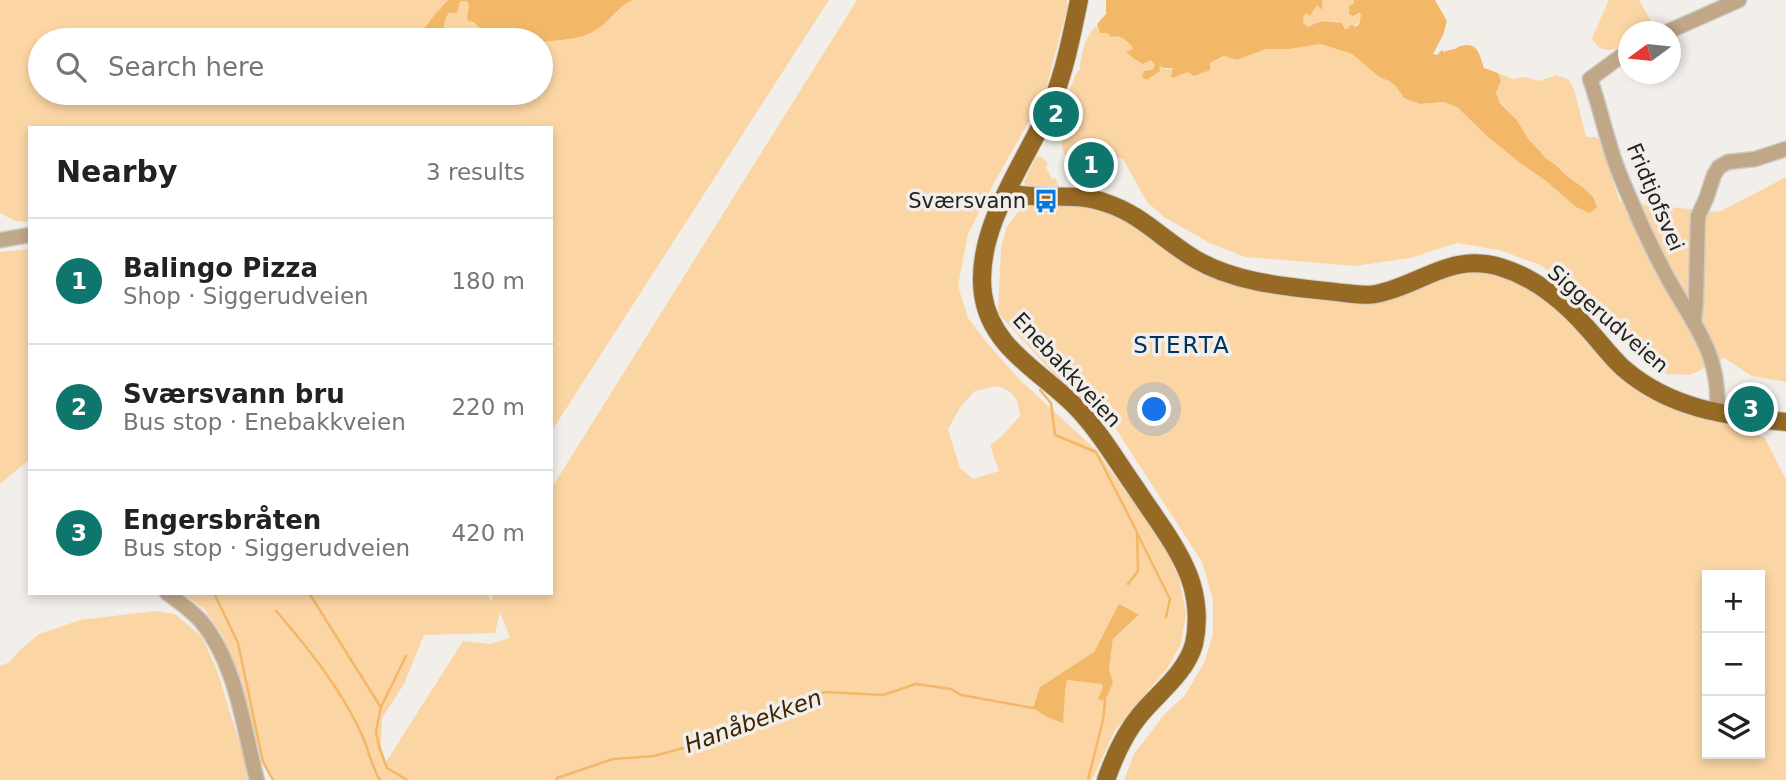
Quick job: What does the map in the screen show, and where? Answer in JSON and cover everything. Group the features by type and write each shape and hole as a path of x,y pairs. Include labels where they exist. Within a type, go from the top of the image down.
{"main road":[{"name":"Enebakkveien","path":"1079,0 1068,52 1053,99 1007,193 989,239 983,269 984,300 993,324 1004,342 1076,407 1097,431 1177,552 1189,578 1196,604 1196,630 1189,656 1170,683 1132,726 1118,749 1106,780"},
{"name":"Siggerudveien","path":"1007,193 1026,196 1078,196 1105,202 1131,214 1201,262 1235,276 1269,283 1369,295 1453,266 1480,264 1500,267 1529,280 1564,305 1580,319 1620,366 1664,396 1684,405 1717,413 1786,422"}],"street":[{"path":"1681,26 1739,0"},
{"name":"Fridtjofsvei","path":"1618,59 1590,79 1611,150 1631,201 1660,262 1704,341 1718,388 1717,413"},
{"path":"1694,321 1698,216 1714,175 1719,167 1728,162 1755,159 1786,149"},
{"path":"0,240 28,234"},
{"path":"170,595 200,621 227,664 257,780"}],"shaded area":[{"path":"0,0 448,0 424,28 28,28 28,105 553,105 553,41 571,39 593,32 633,0 829,0 553,429 553,126 28,126 28,222 15,221 0,213"},
{"path":"448,0 633,0 593,32 571,39 553,41 553,28 480,28 468,21 469,4 466,1 461,1 456,13 447,15 444,28 424,28"},
{"path":"857,0 1067,0 1045,93 968,234 958,286 968,318 1021,381 1096,450 1163,543 1179,578 1186,613 1181,644 1168,667 1115,730 1092,780 272,780 258,749 223,637 205,610 185,595 487,595 492,601 493,595 553,595 553,486","holes":["998,386 1015,397 1020,416 990,445 999,471 973,479 960,468 948,429 961,406 975,391","1119,605 1139,616 1113,639 1109,669 1113,683 1103,687 1101,684 1067,680 1065,692 1040,687 1094,652","500,613 510,638 489,644 463,641 386,762 381,746 382,718 404,684 424,635 495,633"]},
{"path":"1106,0 1323,0 1323,8 1318,6 1310,16 1304,15 1303,23 1308,27 1321,22 1342,23 1347,29 1351,25 1356,27 1359,24 1359,13 1353,16 1349,14 1349,6 1354,0 1435,0 1447,21 1433,54 1467,45 1475,48 1484,68 1498,73 1501,80 1496,93 1500,103 1516,119 1545,158 1584,188 1593,197 1597,207 1590,213 1576,207 1488,137 1457,107 1443,102 1420,104 1404,98 1395,85 1378,76 1352,54 1321,44 1266,49 1237,60 1224,56 1210,63 1210,70 1194,76 1188,72 1173,78 1173,68 1159,66 1160,71 1147,80 1142,77 1144,71 1153,69 1155,65 1151,60 1143,64 1126,52 1133,48 1124,39 1100,33 1097,24 1106,14"},
{"path":"1323,0 1354,0 1351,4 1351,15 1361,14 1358,23 1345,29 1343,24 1329,21 1307,27 1303,23 1304,15 1313,13 1316,7 1323,7"},
{"path":"1609,0 1639,0 1651,21 1618,21 1618,48 1603,49 1592,38"},
{"path":"461,1 466,1 469,4 467,18 480,28 444,28 446,17"},
{"path":"1095,27 1111,37 1122,37 1133,48 1127,52 1132,57 1152,60 1155,66 1153,69 1145,70 1149,79 1157,73 1159,66 1174,68 1173,78 1210,68 1210,63 1225,56 1237,60 1266,49 1321,44 1352,54 1378,76 1395,85 1404,98 1421,104 1443,102 1457,107 1488,137 1576,207 1593,197 1557,165 1544,158 1529,140 1516,119 1497,98 1496,90 1501,80 1498,73 1513,79 1525,77 1539,81 1557,75 1569,80 1574,89 1586,137 1599,139 1620,202 1719,212 1786,177 1786,382 1752,376 1724,358 1690,375 1667,374 1634,349 1585,296 1540,265 1499,250 1457,243 1410,258 1355,266 1245,257 1208,242 1164,217 1147,202 1123,159 1107,155 1074,162 1064,154 1063,115 1075,76 1080,69 1086,41"},
{"path":"1039,156 1048,164 1046,167 1052,179 1055,178 1059,186 1026,186 1024,182"},
{"path":"1089,204 1131,219 1171,252 1317,297 1446,273 1490,271 1519,283 1564,315 1612,370 1647,397 1686,415 1733,424 1765,438 1786,480 1786,780 1124,780 1134,754 1164,715 1185,695 1204,663 1213,634 1213,600 1202,562 1114,426 1084,407 998,313 1001,247 1007,227 1022,207 1021,211 1023,206"},
{"path":"28,249 28,461 0,484 0,252"},
{"path":"1119,604 1139,615 1113,639 1109,669 1113,683 1105,701 1098,699 1103,687 1101,684 1067,680 1063,723 1033,708 1040,687 1094,652"},
{"path":"154,611 175,614 202,637 217,670 251,780 0,780 0,666 10,662 39,634 80,620"}],"waterway":[{"path":"1040,390 1051,403 1055,435 1096,452 1137,532 1138,571 1128,584"},
{"path":"1138,535 1170,599 1166,617"},
{"name":"Hanåbekken","path":"215,595 238,643 263,762 273,780"},
{"path":"310,595 380,706"},
{"path":"276,611 312,655 344,702 362,735 380,780"},
{"path":"406,656 381,707 376,731 387,768 407,780"},
{"name":"Hanåbekken","path":"557,780 613,759 654,756 694,745 770,711 825,692 883,695 916,684 951,689 961,695 1033,708"},
{"path":"1088,780 1105,701"}],"place":[{"name":"Sværsvann bru","path":"1056,114"},
{"name":"Balingo Pizza","path":"1091,165"},
{"name":"Sværsvann","path":"1046,201"},
{"name":"Engersbråten","path":"1751,409"}],"district":[{"name":"STERTA","path":"1182,345"}]}
